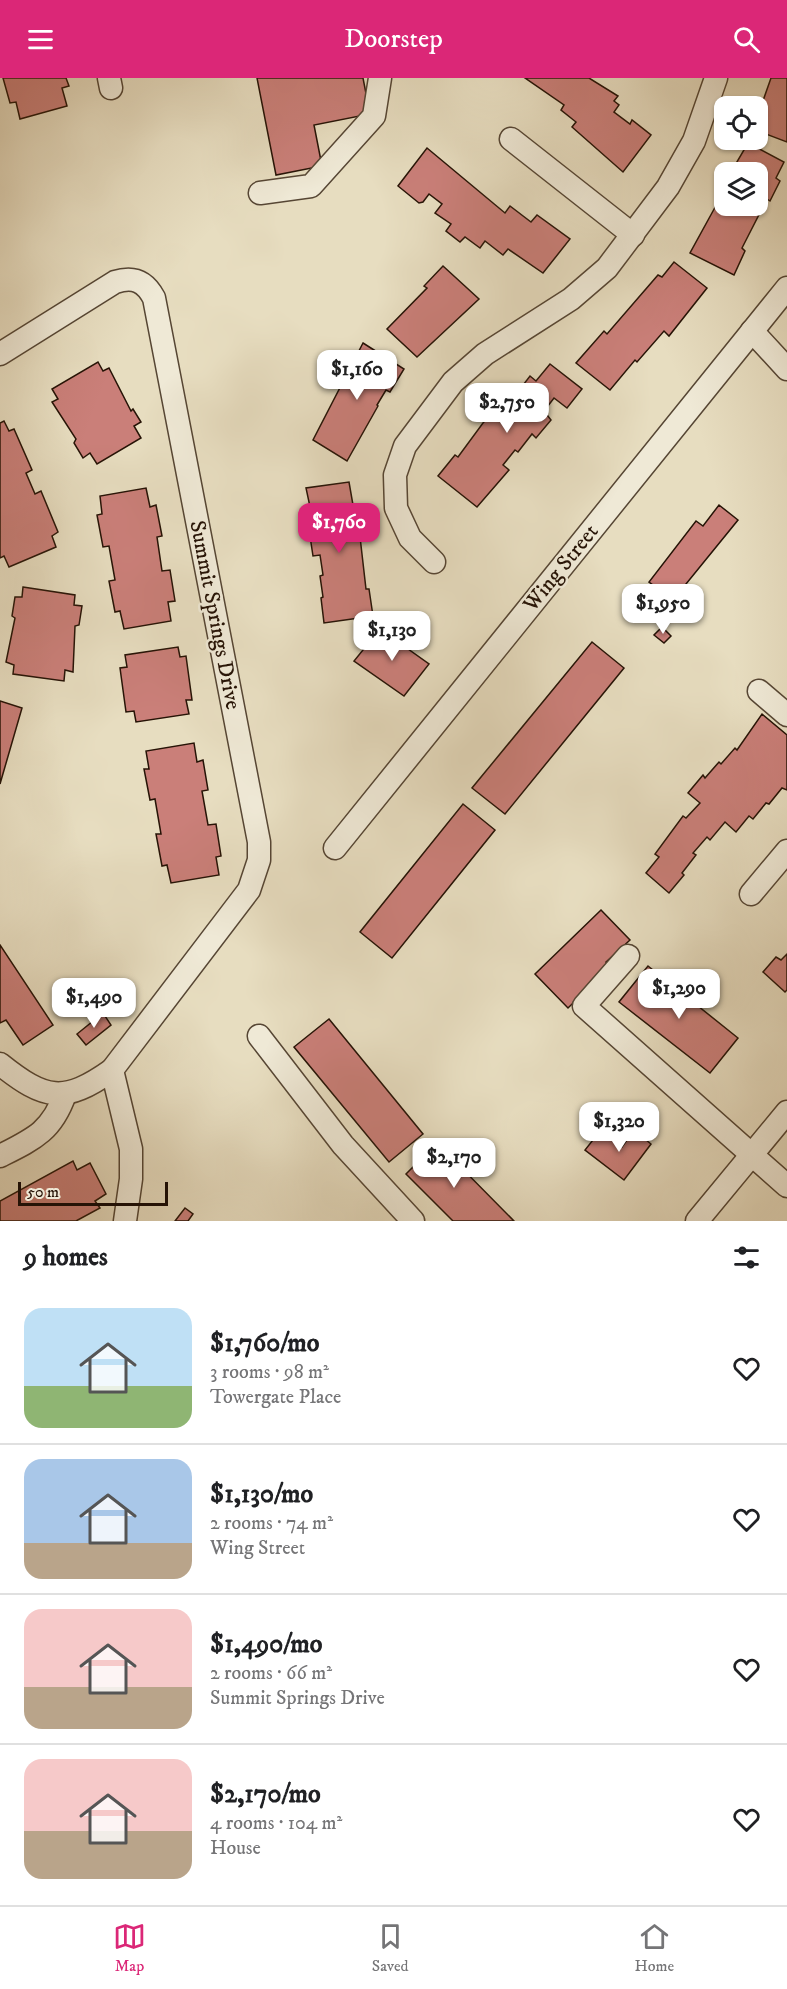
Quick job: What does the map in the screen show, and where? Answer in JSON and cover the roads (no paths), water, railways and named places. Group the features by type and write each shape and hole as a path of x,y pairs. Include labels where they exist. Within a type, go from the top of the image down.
{"street":[{"path":"260,193 311,186 374,116 380,78"},
{"path":"435,562 410,538 396,508 395,475 405,446 453,382 485,354 572,299 607,267 668,187 694,141 717,78"},
{"path":"511,139 633,235"},
{"name":"Summit Springs Drive","path":"0,354 115,282 127,278 139,280 148,286 154,298 259,842 256,875 249,890 112,1070 86,1088 65,1094"},
{"name":"Wing Street","path":"335,848 787,288"},
{"path":"752,332 787,369"},
{"path":"759,691 787,715"},
{"path":"751,894 787,851"},
{"path":"628,956 584,1006 787,1186"},
{"path":"259,1036 343,1145 413,1221"},
{"path":"0,1064 43,1093 65,1094 58,1115 46,1131 0,1156"},
{"path":"112,1070 131,1149 131,1179 125,1221"},
{"path":"697,1221 787,1112"}]}
